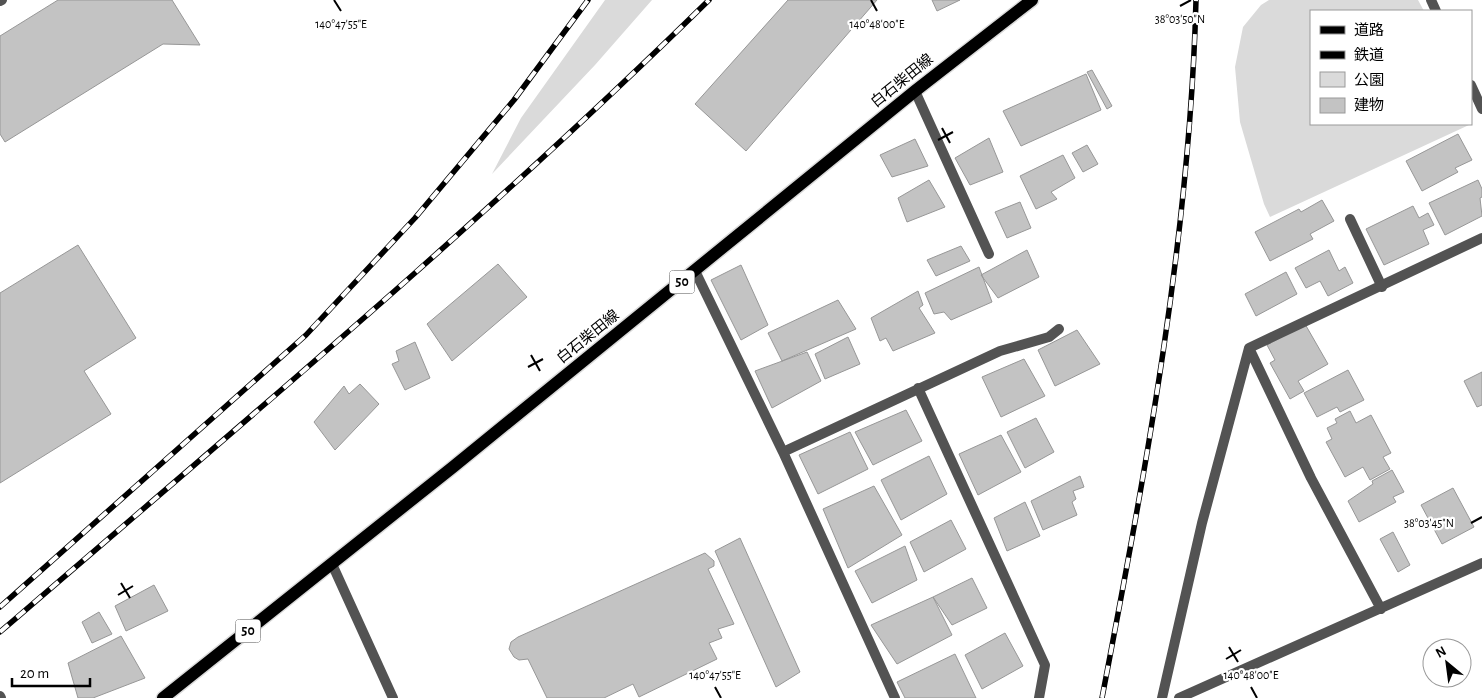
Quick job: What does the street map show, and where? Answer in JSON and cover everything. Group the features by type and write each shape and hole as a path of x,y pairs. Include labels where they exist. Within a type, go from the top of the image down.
{"main road":[{"name":"白石柴田線","path":"163,698 695,271 915,91 1032,0"}],"street":[{"path":"1472,87 1482,109"},
{"path":"915,91 989,254"},
{"path":"1350,218 1382,287"},
{"path":"1249,348 1382,287 1482,238"},
{"path":"695,271 783,452 895,698"},
{"path":"783,452 1000,351 1049,337 1059,329"},
{"path":"1249,348 1311,478 1380,610"},
{"path":"1162,698 1202,523 1249,348"},
{"path":"918,388 1045,665 1039,698"},
{"path":"1179,698 1482,563"},
{"path":"332,564 393,698"}],"green space":[{"path":"605,0 652,0 595,65 492,174 521,118"},
{"path":"1269,0 1418,0 1423,10 1310,10 1310,125 1469,125 1270,217 1264,204 1240,122 1235,67 1243,27 1261,5"}],"building":[{"path":"58,0 172,0 200,45 163,44 5,142 0,134 0,36"},
{"path":"788,0 877,0 746,151 695,104"},
{"path":"932,0 960,0 937,11"},
{"path":"1092,70 1112,106 1107,109 1087,72"},
{"path":"1086,74 1101,110 1021,146 1003,111"},
{"path":"1458,134 1472,160 1455,168 1458,172 1422,191 1406,161"},
{"path":"989,138 1003,172 970,185 955,158"},
{"path":"915,139 928,166 892,177 880,155"},
{"path":"1087,145 1098,164 1083,172 1072,153"},
{"path":"1063,155 1075,178 1051,192 1057,199 1036,209 1020,176"},
{"path":"929,180 945,207 907,222 898,198"},
{"path":"1478,180 1482,189 1482,197 1480,198 1482,216 1445,235 1429,203"},
{"path":"1322,200 1334,221 1310,234 1313,239 1270,261 1255,232 1299,209 1301,212"},
{"path":"1020,202 1031,228 1007,238 995,212"},
{"path":"1413,206 1419,218 1428,213 1434,225 1423,230 1429,244 1384,265 1366,229"},
{"path":"78,245 136,338 84,371 111,414 0,483 0,293"},
{"path":"961,246 970,261 936,276 927,260"},
{"path":"1027,250 1039,277 998,298 981,275"},
{"path":"1329,250 1339,271 1345,267 1353,283 1328,296 1320,281 1306,288 1295,268"},
{"path":"498,264 527,297 452,361 427,324"},
{"path":"741,265 768,325 741,340 711,280"},
{"path":"979,267 992,302 951,320 944,312 934,314 925,293"},
{"path":"1286,272 1297,294 1256,316 1245,294"},
{"path":"918,291 923,305 919,308 935,333 893,351 886,338 880,341 871,318"},
{"path":"838,300 856,329 782,361 768,333"},
{"path":"1305,324 1328,364 1298,381 1304,391 1290,399 1270,363 1275,360 1267,345"},
{"path":"1077,330 1100,364 1055,386 1038,350"},
{"path":"848,337 860,364 825,379 815,354"},
{"path":"415,342 430,378 405,390 392,364 399,361 396,351"},
{"path":"807,352 821,381 772,408 755,371"},
{"path":"1024,359 1045,396 1001,417 982,377"},
{"path":"1348,370 1364,400 1340,412 1337,407 1317,417 1304,393"},
{"path":"1482,372 1482,405 1477,407 1464,381"},
{"path":"360,384 379,404 335,450 314,422 344,386 349,394"},
{"path":"906,410 922,441 873,465 855,432"},
{"path":"1350,411 1356,423 1371,415 1391,453 1383,457 1390,469 1370,480 1363,467 1345,477 1326,442 1332,439 1327,428 1337,423 1335,419"},
{"path":"1036,418 1054,452 1025,468 1007,432"},
{"path":"850,432 868,469 818,494 799,455"},
{"path":"1001,435 1021,472 978,495 959,454"},
{"path":"929,456 947,494 901,520 881,480"},
{"path":"1392,470 1404,492 1393,497 1396,502 1359,522 1348,501 1373,484 1372,481"},
{"path":"1080,476 1084,487 1073,491 1076,499 1072,502 1077,515 1043,530 1031,501"},
{"path":"874,486 902,535 848,568 823,509"},
{"path":"1453,488 1474,527 1442,544 1421,505"},
{"path":"1025,502 1040,536 1007,551 994,518"},
{"path":"951,520 966,549 924,572 910,542"},
{"path":"1393,532 1410,565 1398,572 1380,539"},
{"path":"740,538 800,672 776,687 715,551"},
{"path":"905,546 917,580 872,603 855,571"},
{"path":"705,553 714,561 714,566 708,569 734,624 718,629 722,638 709,643 717,659 639,697 633,684 604,698 547,698 528,659 519,660 514,657 509,649 511,642 518,637"},
{"path":"972,578 987,608 952,625 933,597"},
{"path":"154,585 168,611 126,631 115,606"},
{"path":"933,597 952,635 897,664 871,625"},
{"path":"99,612 112,634 92,643 82,622"},
{"path":"1005,633 1023,666 982,689 965,655"},
{"path":"121,636 145,678 93,698 78,698 68,663"},
{"path":"955,654 976,698 905,698 897,682"}],"railway":[{"path":"0,607 306,335 415,218 514,100 588,0"},
{"path":"0,632 449,243 537,163 709,0"},
{"path":"1102,698 1149,438 1175,263 1185,176 1196,0"}]}
